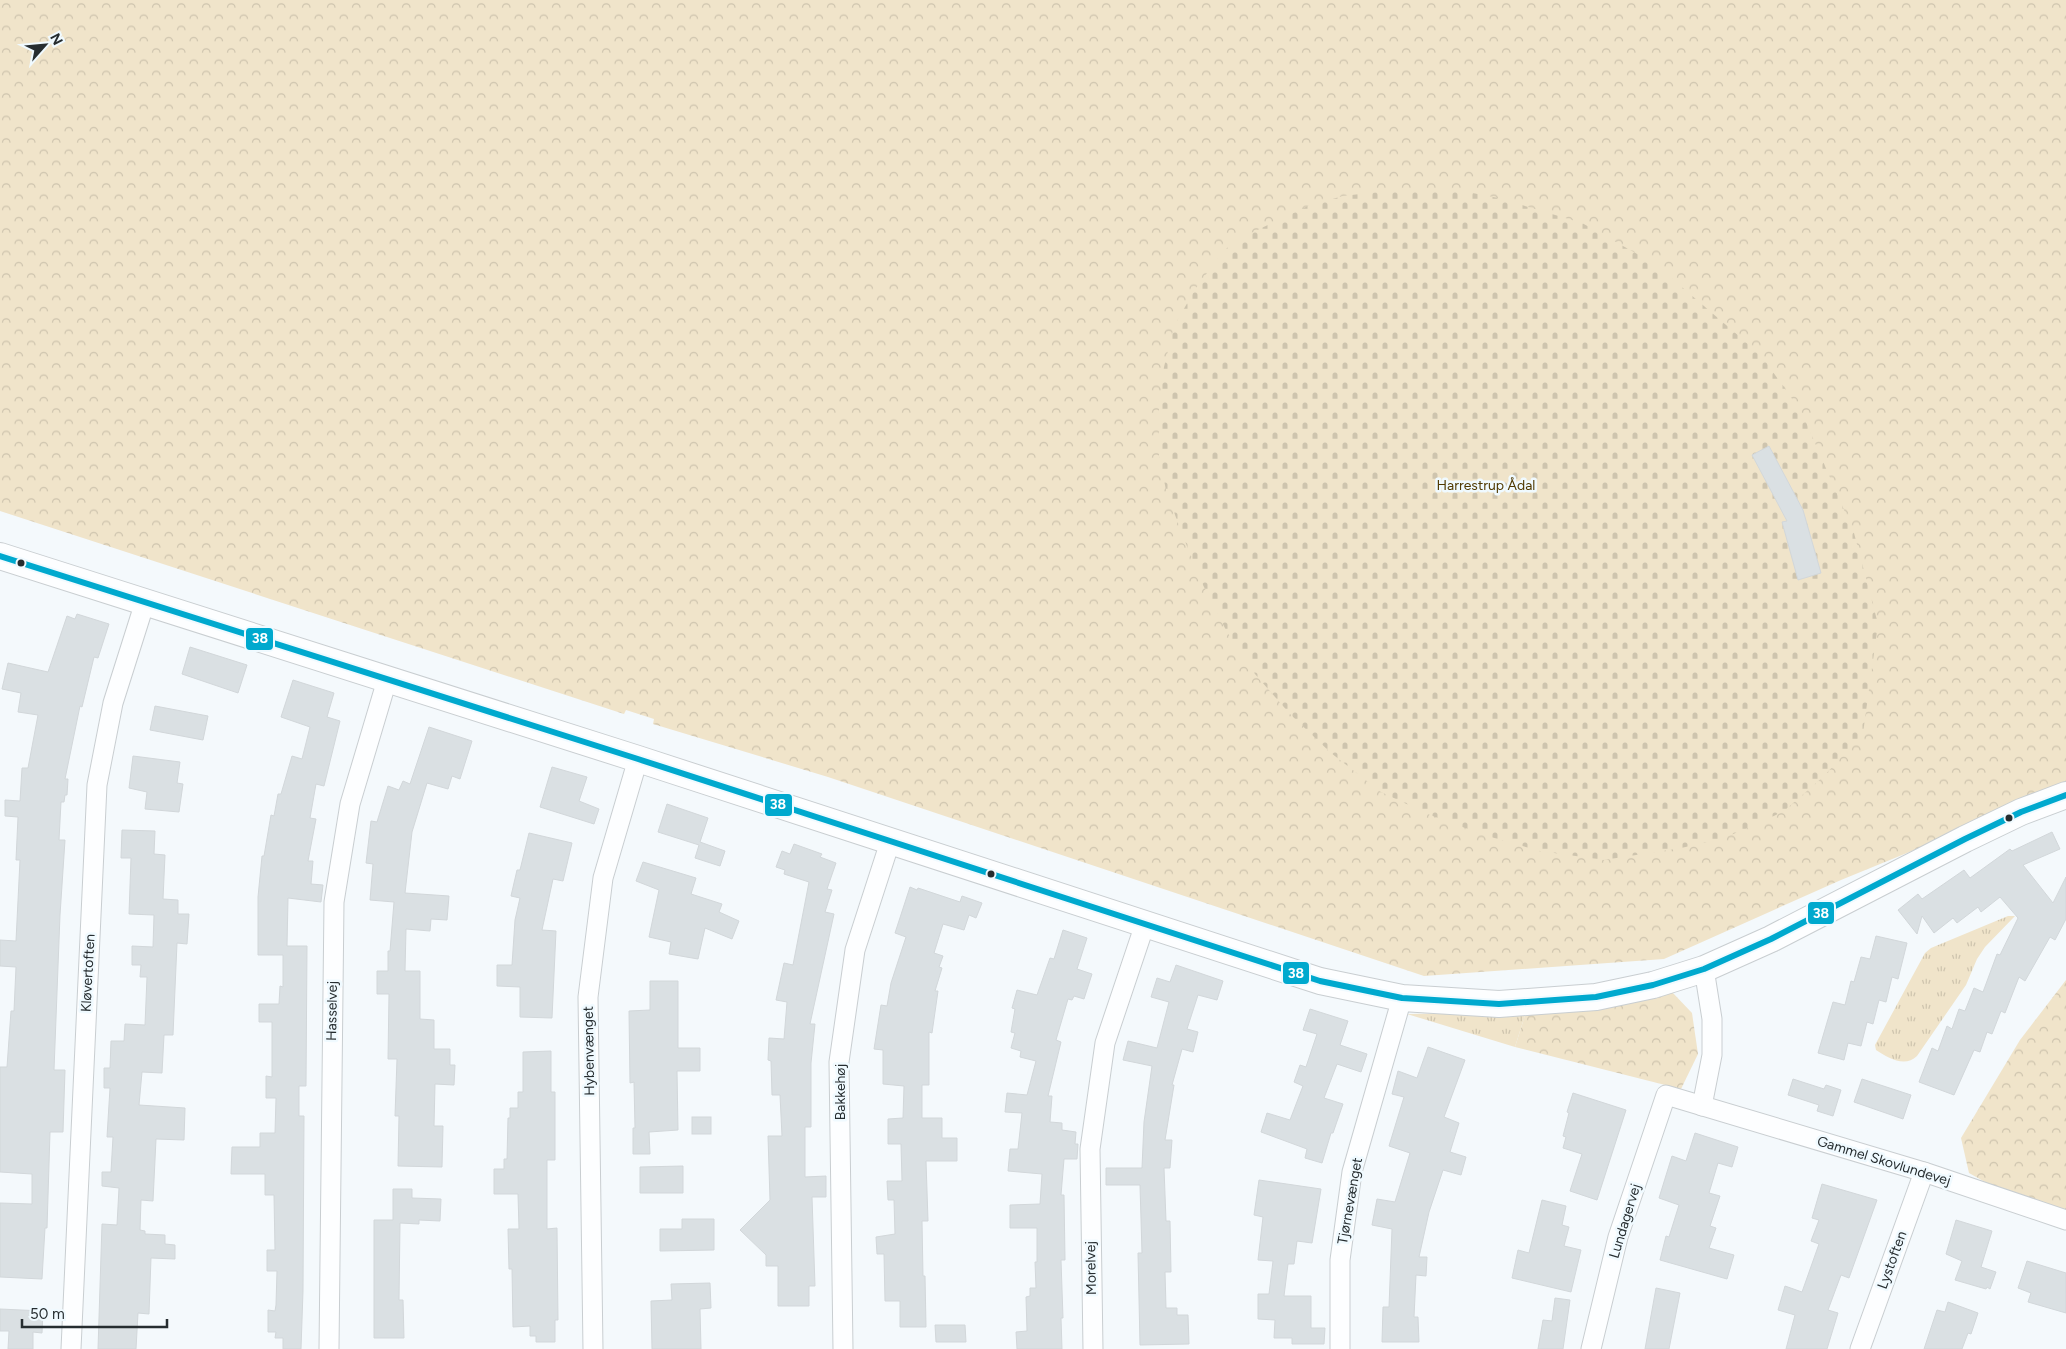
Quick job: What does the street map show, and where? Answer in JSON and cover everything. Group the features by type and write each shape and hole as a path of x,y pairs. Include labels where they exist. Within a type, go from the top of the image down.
{"street":[{"path":"0,556 638,759 1320,981 1402,998 1498,1004 1596,996 1653,985 1704,969 1771,939 1965,839 2021,812 2066,795"},
{"name":"Kløvertoften","path":"71,1349 97,784 113,703 145,602"},
{"name":"Hasselvej","path":"329,1349 334,902 350,804 387,680"},
{"name":"Hybenvænget","path":"593,1349 588,997 603,878 638,759"},
{"name":"Bakkehøj","path":"842,1349 839,1062 855,950 890,842"},
{"name":"Morelvej","path":"1093,1349 1090,1149 1105,1043 1145,924"},
{"path":"1702,1106 1712,1055 1712,1019 1704,969"},
{"name":"Tjørnevænget","path":"1340,1349 1340,1260 1352,1172 1402,998"},
{"name":"Gammel Skovlundevej","path":"1666,1095 1924,1172 2066,1220"},
{"name":"Lundagervej","path":"1592,1349 1618,1238 1666,1095"},
{"name":"Lystoften","path":"1860,1349 1924,1172"}],"green space":[{"name":"Harrestrup Ådal","path":"0,0 2066,0 2066,788 1841,880 1664,959 1424,976 828,777 653,724 654,719 626,710 624,714 0,511"},
{"path":"1452,189 1498,198 1582,223 1655,264 1761,355 1802,413 1854,533 1878,624 1863,733 1824,776 1784,811 1721,839 1681,848 1604,860 1540,851 1484,835 1430,815 1381,792 1331,753 1290,714 1255,674 1227,632 1203,585 1182,534 1166,490 1159,456 1159,408 1164,367 1174,326 1196,288 1215,262 1228,247 1249,234 1308,206 1343,196 1395,190"},
{"path":"2008,916 2015,916 1985,947 1977,959 1966,985 1917,1056 1912,1060 1902,1061 1891,1059 1876,1050 1875,1045 1925,953 1931,948"},
{"path":"2066,980 2066,1211 2001,1191 1969,1173 1961,1138 2020,1040"},
{"path":"1672,992 1692,1013 1698,1054 1681,1089 1515,1047 1526,1012"},
{"path":"1526,1012 1515,1047 1407,1014"}],"building":[{"path":"1769,446 1803,510 1821,573 1798,580 1782,522 1787,521 1752,455"},
{"path":"77,614 109,624 98,658 94,657 82,707 80,706 65,779 68,779 67,795 65,795 64,802 61,802 59,840 65,840 54,1070 65,1070 63,1132 50,1132 47,1228 45,1228 42,1279 0,1277 0,1203 32,1204 32,1174 0,1172 0,1067 7,1067 11,1011 14,1011 16,967 0,966 0,940 16,941 20,860 16,860 18,817 5,816 5,800 20,801 22,768 28,768 38,715 18,712 21,693 2,689 8,663 48,672 67,616 75,619"},
{"path":"190,647 247,665 238,693 182,674"},
{"path":"293,680 334,693 327,717 340,721 324,786 316,784 310,818 316,819 308,861 313,861 311,884 323,885 321,902 288,898 287,946 307,946 306,1086 299,1086 299,1116 304,1116 301,1349 283,1349 283,1338 275,1338 276,1332 268,1332 268,1310 275,1311 276,1305 277,1271 267,1271 267,1250 275,1250 274,1195 265,1195 265,1174 231,1174 232,1147 260,1147 260,1133 275,1133 276,1098 266,1098 266,1076 272,1077 272,1022 259,1022 259,1004 279,1004 280,986 283,987 283,955 258,955 258,897 262,856 264,856 271,815 274,816 278,794 281,794 292,756 302,759 310,727 281,717"},
{"path":"155,706 208,716 203,740 150,730"},
{"path":"429,727 472,741 460,779 452,776 448,789 427,783 412,832 405,893 449,896 447,920 431,919 430,931 406,929 405,971 420,971 420,1019 434,1020 434,1049 450,1049 450,1065 455,1065 454,1085 435,1084 434,1126 443,1126 442,1167 398,1166 399,1116 395,1116 397,1059 388,1059 389,994 377,994 377,971 388,971 388,951 390,951 394,902 370,900 373,864 366,863 371,821 377,822 388,786 399,790 403,781 410,784"},
{"path":"133,756 180,762 177,783 183,784 179,812 145,809 147,792 129,788"},
{"path":"552,767 587,777 579,801 599,809 594,824 540,807"},
{"path":"667,804 708,818 700,842 725,851 720,866 695,858 699,845 658,832"},
{"path":"122,830 155,831 154,854 165,855 163,899 178,900 178,914 189,914 187,944 177,943 173,1035 164,1035 162,1073 142,1072 139,1105 185,1108 184,1140 156,1139 153,1201 141,1200 140,1230 145,1231 145,1234 165,1235 165,1244 175,1245 175,1259 151,1258 149,1314 138,1313 136,1349 98,1349 102,1224 117,1225 119,1188 102,1186 102,1172 111,1172 113,1137 107,1137 110,1088 104,1088 104,1068 110,1068 111,1041 124,1041 125,1024 145,1025 147,977 140,977 141,965 132,965 132,946 153,947 154,915 129,914 131,858 121,858"},
{"path":"2052,832 2060,849 2023,865 2053,903 2066,877 2066,919 2055,940 2050,937 2025,981 2019,977 2005,1013 2001,1011 1992,1034 1987,1032 1980,1052 1974,1050 1954,1095 1919,1082 1932,1048 1938,1051 1947,1026 1952,1029 1959,1009 1965,1011 1974,988 1983,992 1997,954 2000,955 2018,918 2000,897 1981,912 1978,907 1957,923 1953,918 1934,933 1922,916 1917,934 1898,910 1918,894 1922,899 1964,870 1970,878 2010,849 2012,851"},
{"path":"529,833 572,843 563,881 553,879 542,930 556,931 552,1018 520,1017 520,987 497,986 497,965 512,965 515,920 520,898 511,896 517,870 520,870"},
{"path":"794,844 822,854 820,857 836,863 827,889 832,890 825,912 834,914 810,1024 815,1024 811,1063 811,1127 805,1127 805,1177 826,1176 826,1197 812,1197 815,1286 809,1286 809,1306 778,1306 778,1266 766,1266 766,1255 740,1230 770,1200 768,1136 782,1136 780,1095 772,1095 771,1061 768,1060 769,1038 784,1039 787,1002 776,1000 784,963 793,965 809,882 784,874 785,870 776,867 782,851 790,854"},
{"path":"643,862 696,878 691,894 722,904 719,912 739,921 732,939 705,928 698,959 669,954 671,942 649,937 659,890 636,881"},
{"path":"910,887 960,902 962,896 982,903 976,918 969,915 964,930 943,924 934,953 943,956 939,967 942,968 935,991 938,991 932,1033 929,1032 929,1085 922,1085 922,1118 942,1118 942,1138 957,1138 957,1161 926,1161 928,1221 922,1221 926,1327 900,1327 900,1301 885,1301 884,1254 877,1254 876,1237 895,1234 894,1200 888,1200 887,1181 902,1181 901,1144 888,1144 888,1119 903,1118 904,1086 883,1084 883,1050 874,1049 881,1005 887,1006 891,983 906,937 895,933"},
{"path":"1063,930 1087,938 1077,969 1092,974 1084,999 1074,996 1072,1000 1068,999 1056,1040 1061,1042 1048,1096 1052,1096 1050,1122 1062,1123 1062,1130 1076,1132 1075,1144 1078,1144 1077,1159 1064,1159 1061,1195 1064,1195 1065,1260 1061,1260 1062,1349 1017,1349 1016,1332 1027,1331 1026,1297 1030,1296 1030,1288 1036,1288 1037,1228 1010,1228 1010,1205 1040,1204 1042,1174 1008,1171 1010,1149 1018,1149 1022,1113 1005,1112 1007,1093 1027,1095 1036,1061 1020,1057 1021,1051 1011,1048 1015,1033 1011,1032 1015,1009 1012,1008 1017,990 1037,995 1050,958 1054,959"},
{"path":"1876,936 1907,943 1898,979 1892,977 1886,1002 1879,1000 1873,1024 1867,1022 1861,1046 1848,1043 1844,1060 1818,1053 1833,1002 1845,1005 1851,981 1854,982 1861,957 1870,959"},
{"path":"1176,965 1223,981 1217,1000 1198,995 1187,1029 1198,1032 1193,1052 1182,1049 1172,1085 1174,1085 1165,1140 1172,1140 1170,1168 1164,1168 1166,1221 1170,1221 1171,1272 1165,1272 1166,1308 1177,1308 1177,1315 1188,1315 1189,1344 1140,1345 1138,1253 1142,1253 1140,1185 1106,1185 1106,1168 1142,1168 1144,1122 1152,1066 1123,1060 1128,1041 1157,1048 1169,1002 1151,997 1157,978 1170,982"},
{"path":"650,981 678,981 678,1048 700,1048 700,1071 677,1071 678,1130 649,1132 650,1154 633,1154 633,1128 635,1128 634,1082 630,1083 629,1011 650,1010"},
{"path":"1310,1009 1348,1021 1340,1045 1367,1054 1361,1072 1337,1064 1324,1098 1343,1104 1333,1133 1331,1133 1322,1163 1305,1158 1307,1149 1261,1132 1267,1113 1290,1120 1303,1086 1294,1082 1300,1065 1306,1067 1317,1034 1303,1030"},
{"path":"1428,1047 1465,1060 1444,1117 1459,1123 1450,1152 1466,1157 1461,1175 1443,1170 1429,1212 1419,1257 1427,1257 1426,1276 1416,1275 1414,1317 1418,1317 1419,1342 1382,1342 1383,1307 1389,1307 1392,1229 1372,1225 1377,1199 1395,1202 1410,1153 1389,1146 1404,1097 1392,1094 1398,1071 1417,1078"},
{"path":"551,1051 551,1092 555,1092 555,1160 547,1160 547,1229 557,1228 558,1320 555,1320 555,1342 536,1342 536,1336 530,1336 530,1326 513,1327 512,1269 509,1269 508,1229 519,1229 518,1194 494,1194 494,1169 504,1169 504,1159 507,1159 510,1108 518,1108 518,1092 523,1092 523,1052"},
{"path":"1793,1079 1824,1089 1826,1085 1841,1090 1833,1116 1817,1111 1819,1105 1788,1095"},
{"path":"1862,1079 1911,1095 1903,1119 1854,1102"},
{"path":"1573,1093 1626,1110 1597,1200 1570,1191 1582,1154 1563,1148 1566,1137 1563,1136 1569,1113 1567,1112"},
{"path":"692,1117 711,1117 711,1134 692,1134"},
{"path":"1695,1133 1738,1147 1732,1167 1718,1163 1709,1193 1720,1196 1710,1226 1716,1228 1709,1248 1734,1255 1727,1279 1660,1260 1666,1236 1669,1237 1679,1205 1659,1198 1672,1156 1686,1161"},
{"path":"683,1166 683,1193 640,1193 640,1167"},
{"path":"1259,1180 1321,1189 1312,1243 1297,1241 1294,1264 1288,1264 1284,1296 1311,1296 1311,1328 1325,1328 1324,1344 1292,1344 1292,1338 1274,1338 1275,1320 1258,1319 1258,1294 1269,1294 1273,1261 1258,1260 1263,1217 1254,1215"},
{"path":"1822,1184 1877,1200 1849,1278 1841,1275 1828,1310 1838,1313 1827,1349 1786,1349 1795,1315 1778,1310 1785,1286 1802,1292 1819,1244 1811,1241 1819,1220 1812,1218"},
{"path":"393,1189 412,1189 412,1198 441,1199 440,1221 419,1220 419,1224 400,1223 399,1300 403,1300 404,1338 374,1338 374,1220 393,1220"},
{"path":"1542,1200 1566,1206 1562,1225 1569,1227 1564,1246 1581,1250 1571,1292 1512,1278 1518,1250 1529,1253"},
{"path":"682,1219 714,1219 714,1250 660,1251 660,1229 682,1229"},
{"path":"1956,1220 1992,1231 1981,1267 1996,1272 1990,1289 1955,1280 1962,1261 1946,1254"},
{"path":"2027,1261 2066,1273 2066,1313 2028,1302 2031,1293 2018,1288"},
{"path":"710,1283 711,1308 700,1309 701,1349 652,1349 651,1301 672,1300 671,1284"},
{"path":"1656,1288 1680,1293 1669,1349 1645,1349"},
{"path":"1555,1298 1570,1300 1563,1349 1538,1349 1543,1320 1552,1321"},
{"path":"1948,1302 1978,1313 1971,1334 1968,1333 1962,1349 1924,1349 1937,1310 1945,1312"},
{"path":"0,1309 43,1311 42,1333 33,1332 33,1349 8,1349 9,1331 0,1331"},
{"path":"935,1325 965,1325 966,1342 936,1342"}],"transit line":[{"name":"38","path":"0,556 638,759 1320,981 1402,998 1499,1004 1596,997 1653,985 1704,969 1771,939 1965,839 2021,812 2066,795"}]}
